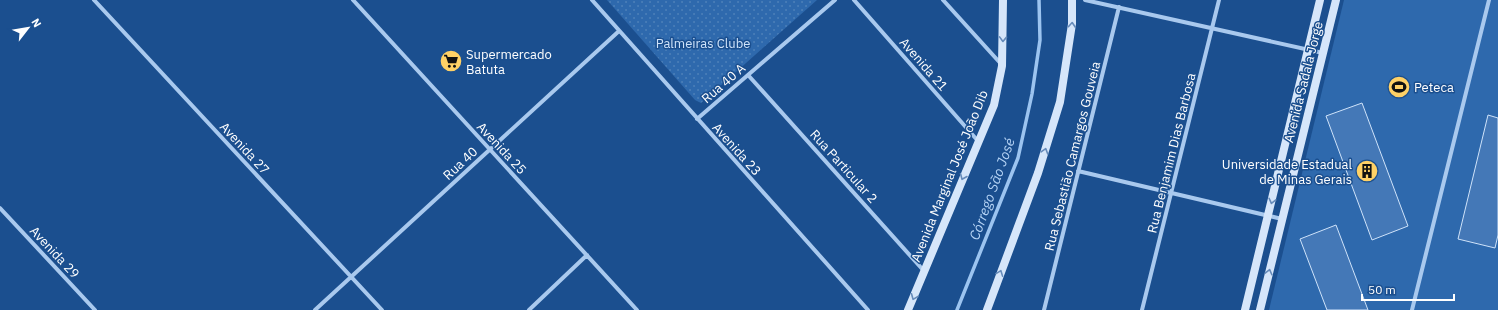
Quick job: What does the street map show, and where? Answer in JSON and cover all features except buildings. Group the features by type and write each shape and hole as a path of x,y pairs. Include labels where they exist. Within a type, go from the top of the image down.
{"main road":[{"name":"Avenida Marginal José João Dib","path":"908,310 994,105 1002,66 1003,0"},
{"path":"987,310 1038,173 1060,102 1072,24 1072,0"},
{"name":"Avenida Sadala Jorge","path":"1245,310 1320,0"},
{"name":"Avenida Sadala Jorge","path":"1260,310 1336,0"}],"street":[{"name":"Avenida 27","path":"94,0 382,310"},
{"name":"Avenida 25","path":"352,0 637,310"},
{"name":"Avenida 23","path":"592,0 868,310"},
{"name":"Rua 40 A","path":"697,119 835,0"},
{"name":"Avenida 21","path":"854,0 978,141"},
{"path":"943,0 1002,66"},
{"path":"1085,0 1323,53"},
{"name":"Rua Benjamim Dias Barbosa","path":"1142,310 1219,0"},
{"path":"1412,310 1489,0"},
{"name":"Rua Sebastião Camargos Gouveia","path":"1044,310 1119,7"},
{"name":"Rua 40","path":"315,310 619,31"},
{"name":"Rua Particular 2","path":"748,75 924,271"},
{"path":"1078,171 1282,219"},
{"name":"Avenida 29","path":"0,208 95,310"},
{"path":"529,310 587,255"}],"green space":[{"name":"Palmeiras Clube","path":"607,0 817,0 701,103 695,100"},
{"path":"1344,0 1498,0 1498,310 1269,310"}],"waterway":[{"name":"Córrego São José","path":"957,310 1018,158 1032,94 1040,40 1039,0"}],"place":[{"name":"Supermercado Batuta","path":"451,61"},
{"name":"Peteca","path":"1399,87"},
{"name":"Universidade Estadual de Minas Gerais","path":"1367,171"}]}
